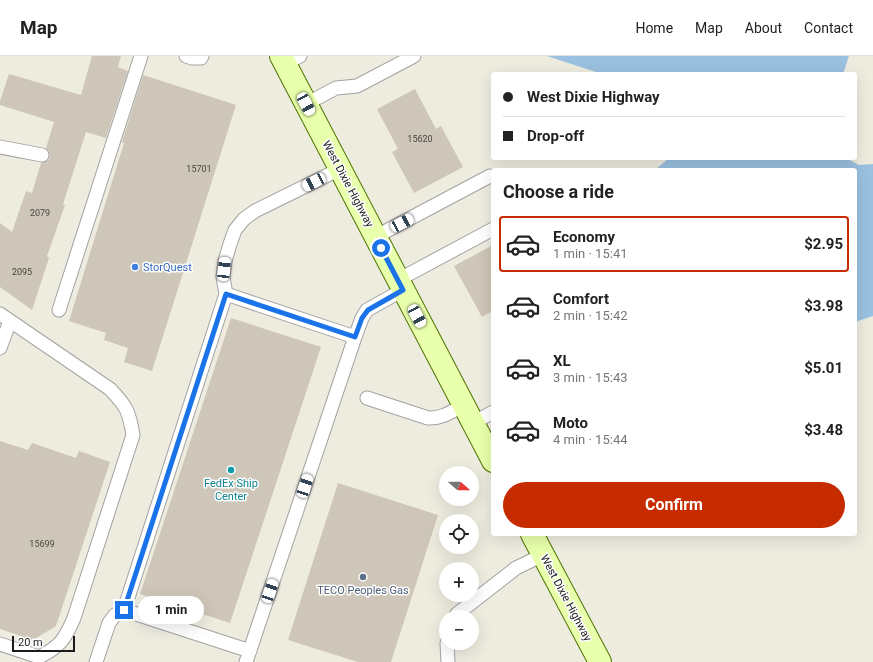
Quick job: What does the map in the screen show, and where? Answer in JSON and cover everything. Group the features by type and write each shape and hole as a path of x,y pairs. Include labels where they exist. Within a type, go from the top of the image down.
{"main road":[{"name":"West Dixie Highway","path":"288,59 306,104 491,457"},
{"name":"West Dixie Highway","path":"533,536 600,662"}],"lane":[{"path":"59,310 140,56"},
{"path":"186,56 201,58 202,56"},
{"path":"306,104 336,88 357,86 414,56"},
{"path":"0,147 42,155"},
{"path":"96,662 109,623 115,615 124,610 226,294 223,277 225,261 235,230 244,219 255,211 340,169"},
{"path":"375,237 490,176"},
{"path":"124,610 248,656 362,318 368,310 401,285 491,230"},
{"path":"226,294 355,337"},
{"path":"0,348 5,318 110,389 122,402 130,416 133,435 74,618 66,637 53,651 39,657 0,644"},
{"path":"366,398 428,418 491,412"},
{"path":"462,610 516,568 543,555"},
{"path":"447,650 448,662"}],"water":[{"path":"547,56 849,56 844,72 596,72"},
{"path":"667,160 850,160 859,165 873,164 873,316 857,321 857,168 657,168"}],"building":[{"path":"92,56 121,56 118,67 128,71 106,138 86,132 63,204 65,205 47,256 49,258 32,310 0,287 0,223 12,232 26,191 32,193 41,163 48,160 50,157 46,148 54,122 0,105 0,101 9,74 81,95"},
{"name":"StorQuest","path":"143,75 236,105 152,371 124,362 128,348 104,340 106,333 69,321 124,143 122,142"},
{"path":"415,89 436,129 441,126 463,167 414,193 392,152 398,149 377,109"},
{"path":"491,246 491,312 482,317 454,266"},
{"name":"FedEx Ship Center","path":"231,318 321,347 230,623 140,594"},
{"path":"0,441 28,450 32,443 76,458 79,451 110,462 56,626 33,640 0,629"},
{"name":"TECO Peoples Gas","path":"338,483 438,515 391,662 358,662 288,640"}],"place":[{"name":"StorQuest","path":"135,267"},
{"name":"FedEx Ship Center","path":"231,470"},
{"name":"TECO Peoples Gas","path":"363,577"}],"route":[{"path":"124,610 226,294 355,337 362,318 368,310 403,290 381,248"}]}
